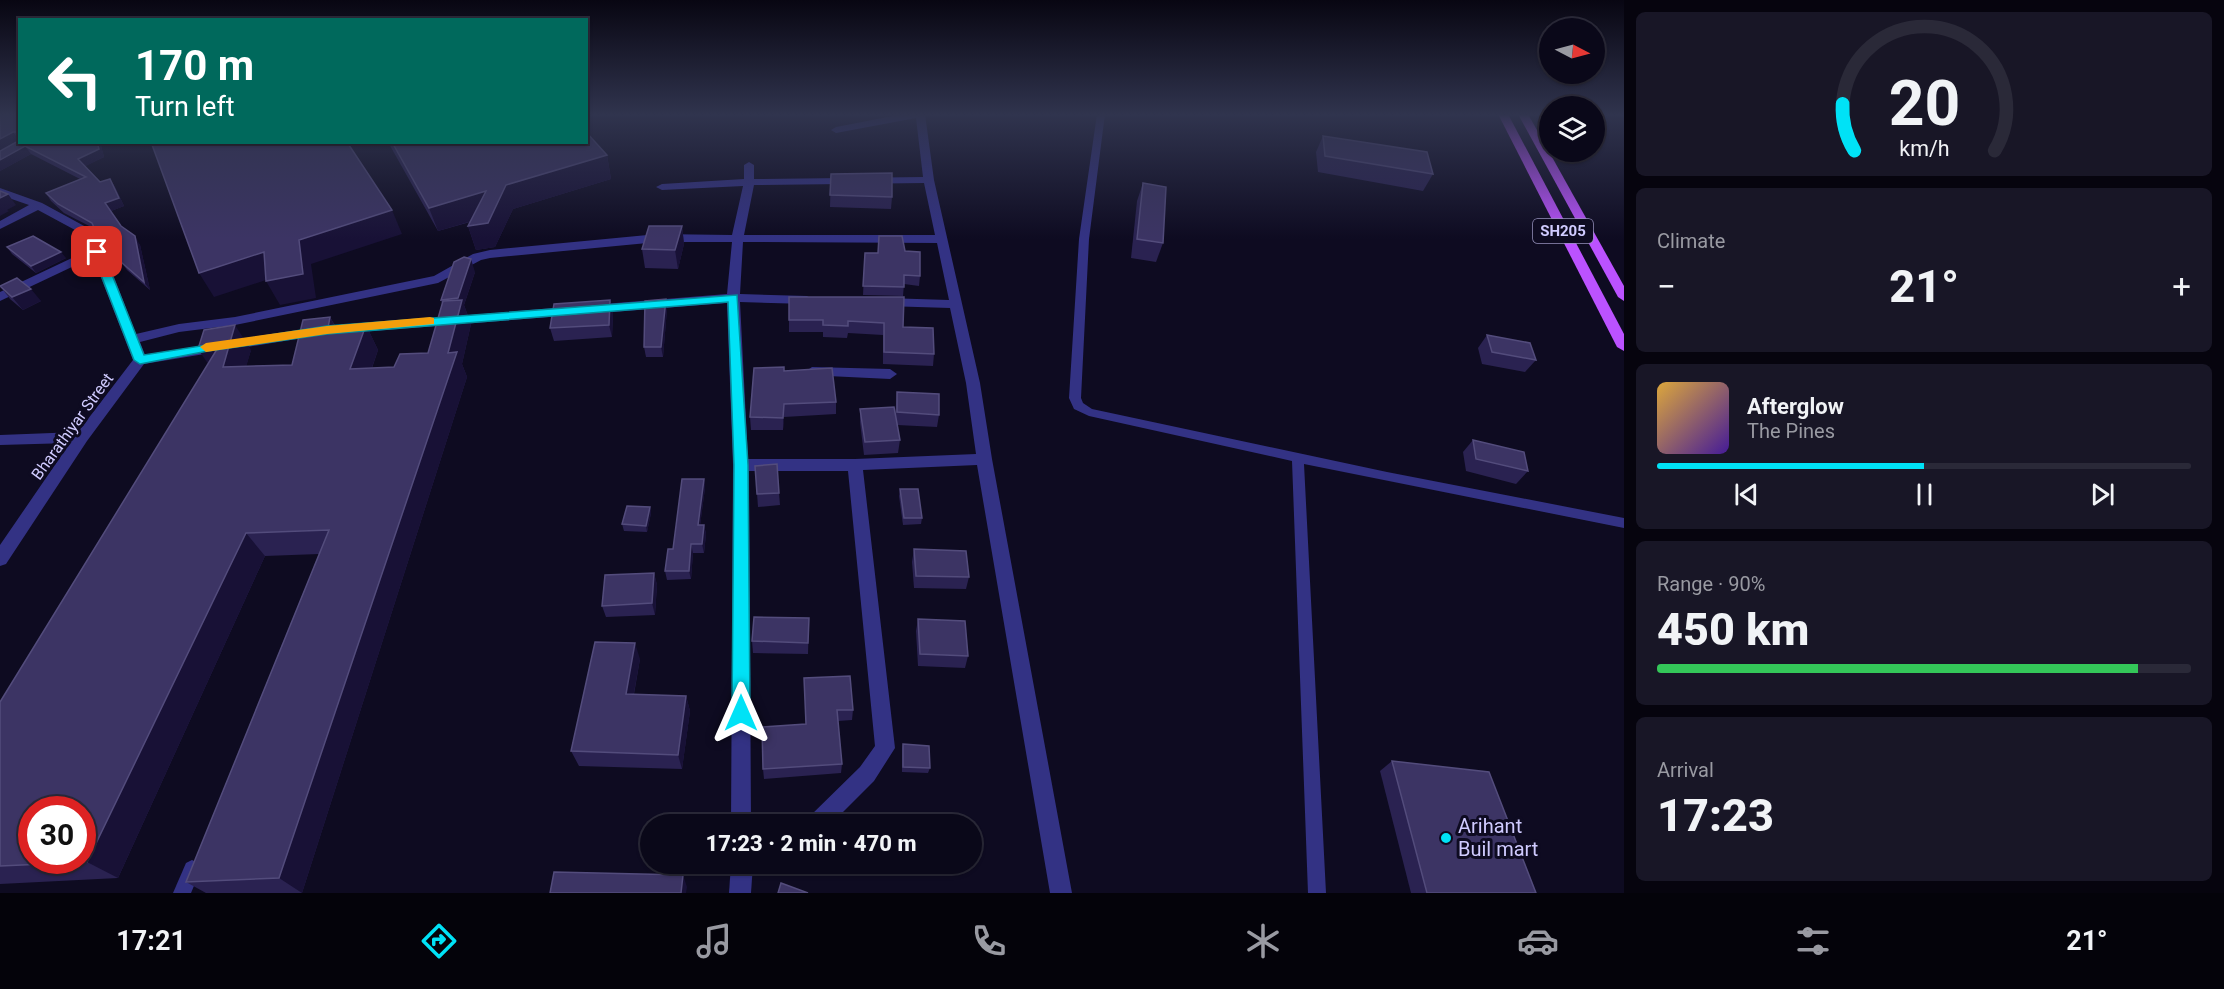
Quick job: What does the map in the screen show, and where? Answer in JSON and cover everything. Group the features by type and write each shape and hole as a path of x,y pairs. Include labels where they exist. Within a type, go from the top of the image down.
{"main road":[{"name":"SH205","path":"1525,156 1624,347"},
{"path":"1547,156 1624,297"}],"street":[{"path":"926,156 973,383 984,459 1061,893"},
{"path":"741,814 742,374 733,298 738,236 749,183 749,165"},
{"path":"663,187 929,180"},
{"path":"0,190 38,205 93,235 97,252 134,339 140,360 208,347 327,330 733,298 816,300"},
{"path":"0,226 38,205"},
{"path":"134,339 179,328 235,321 438,279 477,257 490,254 658,238 738,236 942,239"},
{"path":"0,297 97,252"},
{"path":"875,302 957,304"},
{"name":"Bharathiyar Street","path":"0,559 82,437 140,360"},
{"path":"800,372 890,374"},
{"path":"0,441 82,437"},
{"path":"741,465 855,465 984,459"},
{"path":"826,814 867,774 885,748 855,465"},
{"path":"740,893 744,874"}],"lane":[{"path":"1095,156 1084,239 1075,398 1078,406 1089,412 1298,458 1624,523"},
{"path":"1298,458 1317,893"},
{"path":"182,893 201,849"}],"building":[{"path":"44,156 85,156 78,159 100,182 110,179 119,198 105,203 121,226 135,236 144,282 121,262 114,250 111,251 100,241 92,223 58,204 46,193 86,177"},
{"path":"156,156 356,156 392,210 299,240 303,274 266,281 264,252 199,273"},
{"path":"400,156 605,156 506,185 488,223 468,226 486,191 429,208"},
{"path":"1325,156 1428,156 1433,174"},
{"path":"892,173 892,197 830,195 831,174"},
{"path":"1143,183 1166,187 1163,243 1137,239"},
{"path":"0,191 8,194 0,198"},
{"path":"649,226 682,226 675,250 642,249"},
{"path":"33,236 61,252 31,266 7,247"},
{"path":"879,236 902,236 905,251 920,252 920,276 904,275 904,287 863,286 865,253 878,253"},
{"path":"464,257 471,259 458,298 441,300 454,262"},
{"path":"17,278 31,289 12,297 0,286"},
{"path":"789,297 904,297 903,327 933,328 934,354 884,352 884,323 848,321 848,326 823,325 823,320 789,320"},
{"path":"666,299 661,347 644,347 645,301"},
{"path":"462,300 448,353 457,352 279,878 186,882 329,530 246,533 96,843 96,796 18,796 18,865 0,866 0,702 219,346 198,349 204,330 235,325 223,367 292,365 303,320 330,317 328,328 366,325 350,369 394,367 400,354 428,353 443,301"},
{"path":"610,300 609,325 550,328 554,304"},
{"path":"1487,335 1530,343 1536,360 1492,352"},
{"path":"784,367 784,371 832,368 836,402 784,404 783,418 750,417 754,368"},
{"path":"897,392 939,394 939,415 897,412"},
{"path":"894,407 900,440 865,442 860,409"},
{"path":"1473,440 1524,452 1528,471 1476,459"},
{"path":"777,464 779,493 757,494 755,466"},
{"path":"682,479 704,479 698,525 704,525 702,544 691,544 689,571 665,571 668,549 673,549"},
{"path":"900,489 918,489 922,518 904,518"},
{"path":"627,506 650,507 646,526 622,524"},
{"path":"914,549 966,551 969,577 916,576"},
{"path":"654,573 652,603 602,606 605,575"},
{"path":"754,617 809,618 808,643 752,641"},
{"path":"918,619 965,621 968,656 920,654"},
{"path":"595,642 635,643 626,694 686,696 678,755 571,751"},
{"path":"850,676 853,710 837,710 842,764 763,769 762,727 806,724 804,678"},
{"path":"903,744 929,746 930,768 903,767"},
{"name":"Arihant Buil mart","path":"1392,761 1489,772 1536,893 1427,893"},
{"path":"554,872 683,875 681,893 550,893"},
{"path":"781,883 808,893 778,893"}],"slow traffic":[{"path":"206,347 327,330 430,321"}],"place":[{"name":"Arihant Buil mart","path":"1446,838"}],"route":[{"path":"97,252 134,339 140,360 208,347 327,330 733,298 741,465 741,713"}]}
